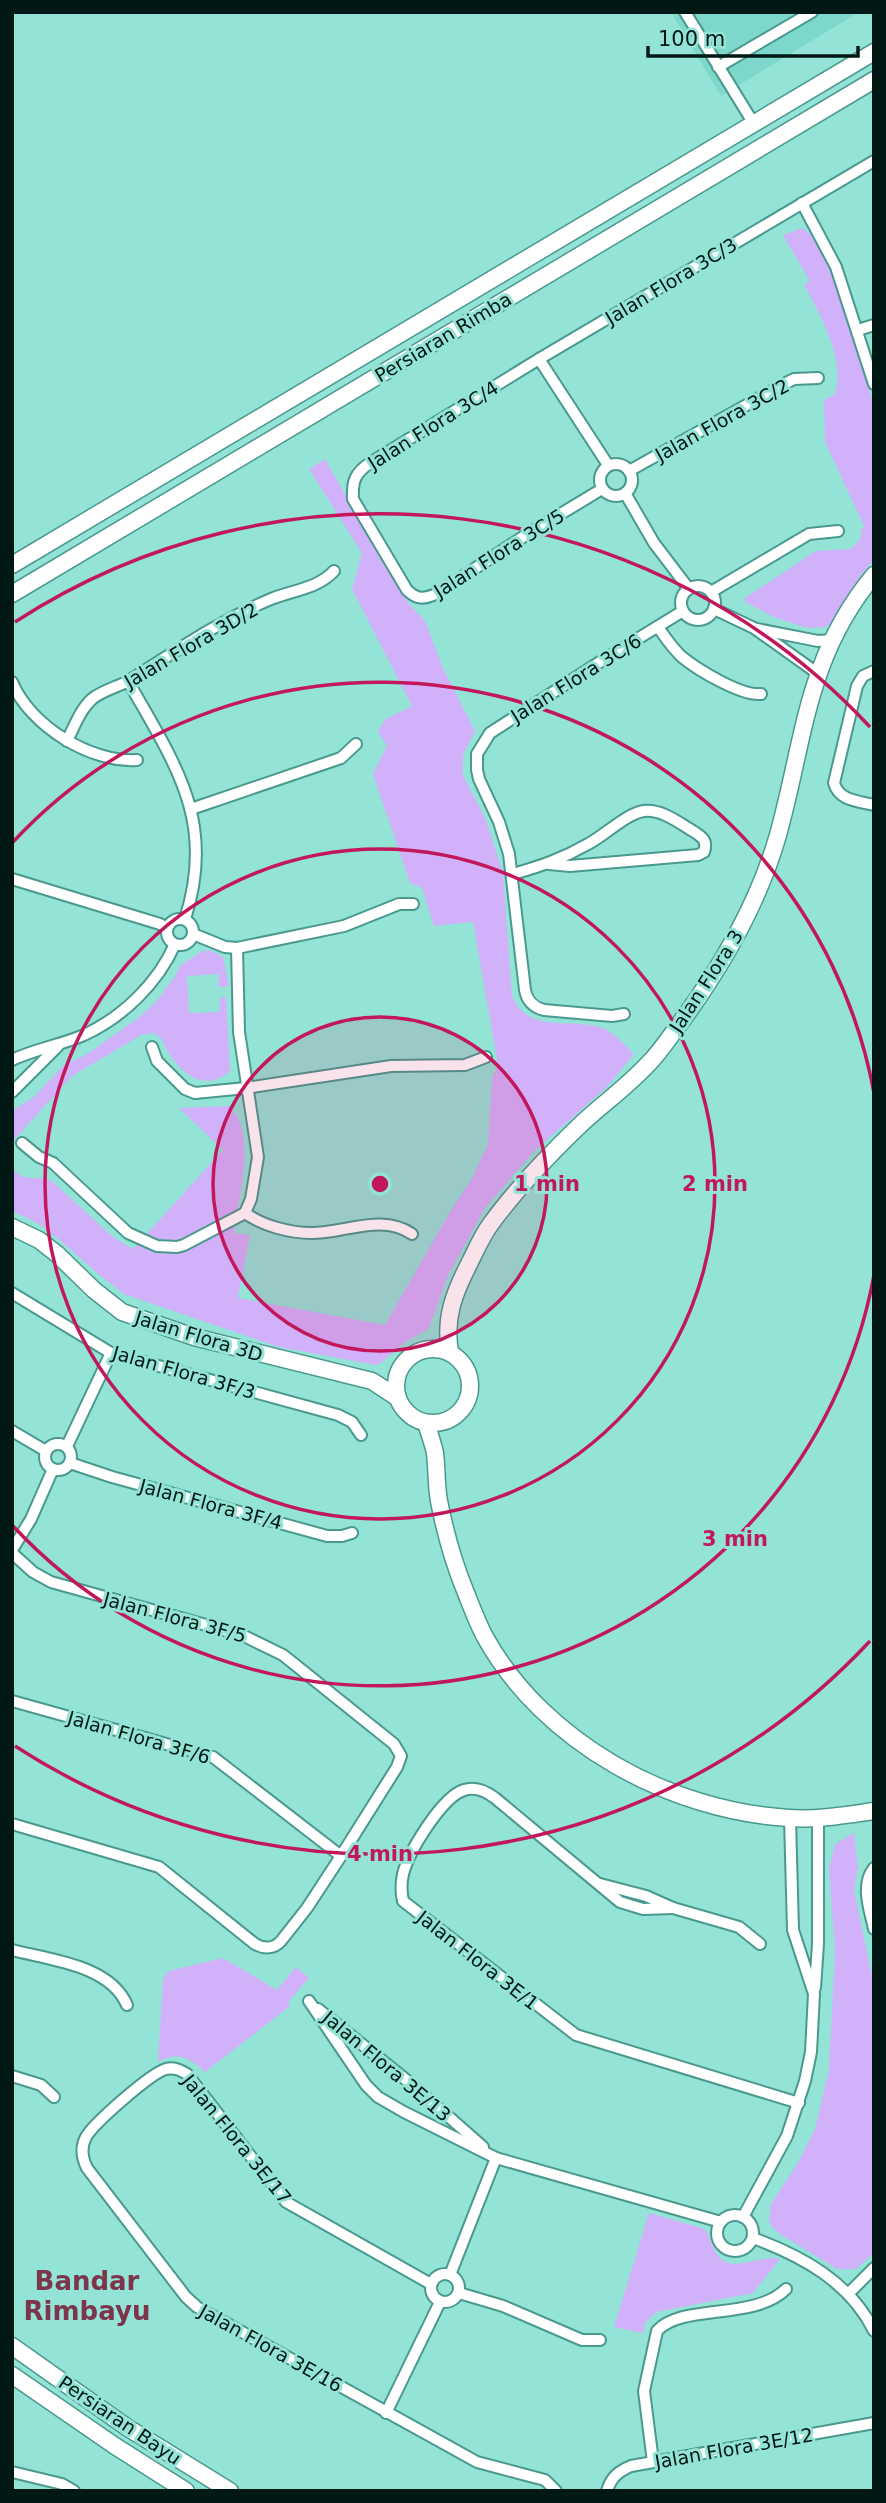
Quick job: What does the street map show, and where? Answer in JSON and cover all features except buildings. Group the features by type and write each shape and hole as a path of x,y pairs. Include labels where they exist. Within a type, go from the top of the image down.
{"street":[{"path":"685,12 754,124"},
{"path":"718,67 812,12"},
{"name":"Persiaran Rimba","path":"12,565 874,52"},
{"name":"Persiaran Rimba","path":"12,594 874,80"},
{"name":"Jalan Flora 3C/3","path":"539,359 874,161"},
{"path":"802,203 830,254 858,330 874,384"},
{"path":"858,330 874,326"},
{"path":"539,359 608,466"},
{"name":"Jalan Flora 3C/4","path":"377,543 353,499 353,480 357,474 370,463 539,359"},
{"name":"Jalan Flora 3C/2","path":"629,471 794,379 818,379"},
{"path":"616,464 629,471 631,483 625,493 611,495 602,489 600,474 608,466 616,464"},
{"name":"Jalan Flora 3C/5","path":"377,543 407,590 413,597 424,599 602,489"},
{"path":"625,493 654,543 689,589"},
{"path":"711,592 809,534 838,531"},
{"name":"Jalan Flora 3D/2","path":"67,741 83,710 99,695 128,681 242,613 272,599 320,583 334,571"},
{"name":"Jalan Flora 3","path":"435,1453 450,1420 460,1413 470,1392 467,1369 460,1359 450,1352 446,1331 450,1308 466,1270 489,1227 552,1152 651,1062 703,991 744,921 763,880 778,836 817,673 832,640 874,575"},
{"path":"703,586 711,592 715,601 714,609 708,616 699,620 690,618 684,611 682,596 689,589 703,586"},
{"path":"714,609 754,628 817,673"},
{"name":"Jalan Flora 3C/6","path":"513,874 499,822 479,779 477,754 485,739 496,729 603,660 684,611"},
{"path":"658,627 687,661 737,690 761,694"},
{"path":"754,628 818,640 832,640"},
{"path":"874,671 863,676 857,686 836,772 835,787 848,799 874,805"},
{"path":"128,681 171,755 191,809 194,869 184,919"},
{"path":"12,682 20,696 55,734 93,752 116,759 137,760"},
{"path":"191,809 341,758 356,744"},
{"path":"549,864 570,866 698,855 706,849 705,840 670,817 646,810 633,814 596,840 549,864 513,874 525,989 532,1005 544,1010 612,1016 624,1014"},
{"path":"12,879 160,924 167,928 169,939 175,944 187,943 193,934 192,927 184,919 176,919 167,928"},
{"path":"193,934 219,945 237,948 344,926 399,904 413,904"},
{"path":"12,1060 83,1035 122,1013 155,977 175,944"},
{"path":"22,1143 39,1157 53,1163 128,1233 146,1242 169,1247 184,1245 245,1213 251,1199 258,1157 239,1032 237,948"},
{"path":"12,1092 23,1084 50,1052 67,1041"},
{"path":"152,1047 157,1061 189,1092 201,1094 391,1066 464,1065 486,1057"},
{"path":"245,1213 260,1222 303,1233 385,1224 399,1226 412,1234"},
{"name":"Jalan Flora 3D","path":"12,1227 38,1240 110,1303 141,1320 270,1357 372,1381 398,1398"},
{"name":"Jalan Flora 3F/3","path":"12,1293 111,1353 338,1415 352,1422 362,1434"},
{"path":"426,1349 446,1331"},
{"path":"450,1352 426,1349 414,1353 404,1362 395,1386 404,1410 414,1418 426,1423 450,1420"},
{"path":"67,1446 111,1353"},
{"path":"372,1381 398,1373"},
{"name":"Jalan Flora 3","path":"426,1423 435,1453 439,1499 449,1544 465,1592 485,1637 510,1674 541,1708 575,1739 616,1767 686,1798 748,1813 818,1818 874,1811"},
{"path":"12,1431 46,1451"},
{"path":"53,1444 67,1446 72,1454 70,1463 61,1470 53,1469 45,1459 46,1451 53,1444"},
{"name":"Jalan Flora 3F/4","path":"70,1463 327,1536 352,1533"},
{"path":"12,1551 31,1519 53,1469"},
{"name":"Jalan Flora 3F/5","path":"12,1551 33,1572 51,1582 242,1635 266,1645 284,1655 394,1744 401,1756 397,1767 341,1856"},
{"name":"Jalan Flora 3F/6","path":"12,1702 213,1757 341,1856"},
{"name":"Jalan Flora 3E/1","path":"760,1944 739,1927 673,1908 655,1910 631,1906 610,1896 600,1884 488,1792 472,1788 453,1796 426,1828 404,1869 403,1901 576,2035 799,2103"},
{"path":"790,1818 793,1930 814,1994"},
{"path":"743,2217 787,2136 799,2103 811,2052 818,1944 818,1818"},
{"path":"12,1824 159,1867 261,1947 278,1945 307,1908 341,1856"},
{"path":"871,1873 867,1897 874,1929"},
{"path":"12,1950 82,1969 101,1977 118,1989 127,2005"},
{"name":"Jalan Flora 3E/13","path":"496,2158 415,2087 309,2001 366,2085 378,2097 496,2158 721,2221"},
{"name":"Jalan Flora 3E/17","path":"119,2104 165,2069 180,2070 187,2074 286,2202 431,2284"},
{"path":"12,2076 41,2085 54,2097"},
{"name":"Jalan Flora 3E/16","path":"119,2104 87,2135 82,2147 83,2159 87,2168 186,2297 204,2311 477,2462 545,2480 556,2491"},
{"path":"450,2275 496,2158"},
{"path":"731,2216 743,2217 752,2226 753,2238 746,2248 741,2251 724,2248 717,2232 721,2221 731,2216"},
{"path":"753,2238 800,2258 849,2293 874,2332"},
{"path":"849,2293 874,2268"},
{"path":"439,2275 450,2275 457,2281 458,2293 453,2300 440,2302 433,2296 431,2284 439,2275"},
{"path":"653,2462 644,2391 657,2331 672,2320 768,2302 786,2289"},
{"path":"458,2293 503,2306 582,2340 600,2340"},
{"path":"386,2413 440,2302"},
{"name":"Persiaran Bayu","path":"12,2346 128,2428 230,2491"},
{"name":"Persiaran Bayu","path":"12,2375 186,2491"},
{"name":"Jalan Flora 3E/12","path":"607,2491 613,2478 623,2469 874,2423"},
{"path":"12,2472 62,2484 74,2491"}],"shaded area":[{"path":"671,12 859,12 721,96"},
{"path":"802,228 810,234 828,261 874,405 874,560 861,575 836,620 825,627 807,628 774,617 745,602 745,598 816,551 851,549 861,538 861,529 865,528 825,442 824,400 834,395 837,369 830,338 804,285 810,281 783,235"},
{"path":"325,459 394,581 409,604 425,621 442,666 475,731 463,755 463,775 486,820 503,873 512,996 529,1016 540,1021 593,1025 605,1029 634,1054 607,1087 533,1152 485,1208 448,1275 429,1328 376,1365 279,1347 124,1294 39,1224 12,1211 12,1168 27,1178 42,1178 53,1182 113,1237 133,1249 223,1150 179,1108 229,1106 238,1118 243,1132 244,1149 242,1185 234,1233 250,1235 238,1298 385,1325 471,1180 488,1145 492,1078 498,1065 473,922 434,926 422,888 410,883 373,774 387,746 378,731 386,719 412,706 352,589 362,553 309,469"},
{"path":"202,951 212,951 223,957 229,986 218,987 219,974 187,976 189,1013 219,1012 220,998 226,997 230,1071 209,1081 198,1079 180,1068 162,1039 154,1033 141,1035 72,1076 12,1142 12,1111 34,1097 63,1066 89,1053 138,1018 155,1003 181,965"},
{"path":"854,1833 858,1868 854,1890 874,1985 874,2253 856,2269 837,2269 777,2232 769,2219 771,2204 799,2161 815,2129 829,2070 835,1950 829,1868 835,1844"},
{"path":"223,1958 277,1990 296,1967 309,1978 288,2002 290,2006 205,2072 183,2058 172,2057 158,2062 163,1979 169,1971"},
{"path":"649,2213 705,2229 717,2254 730,2263 780,2259 753,2293 656,2312 645,2323 643,2333 614,2327"}],"district":[{"name":"Bandar Rimbayu","path":"87,2296"}]}
